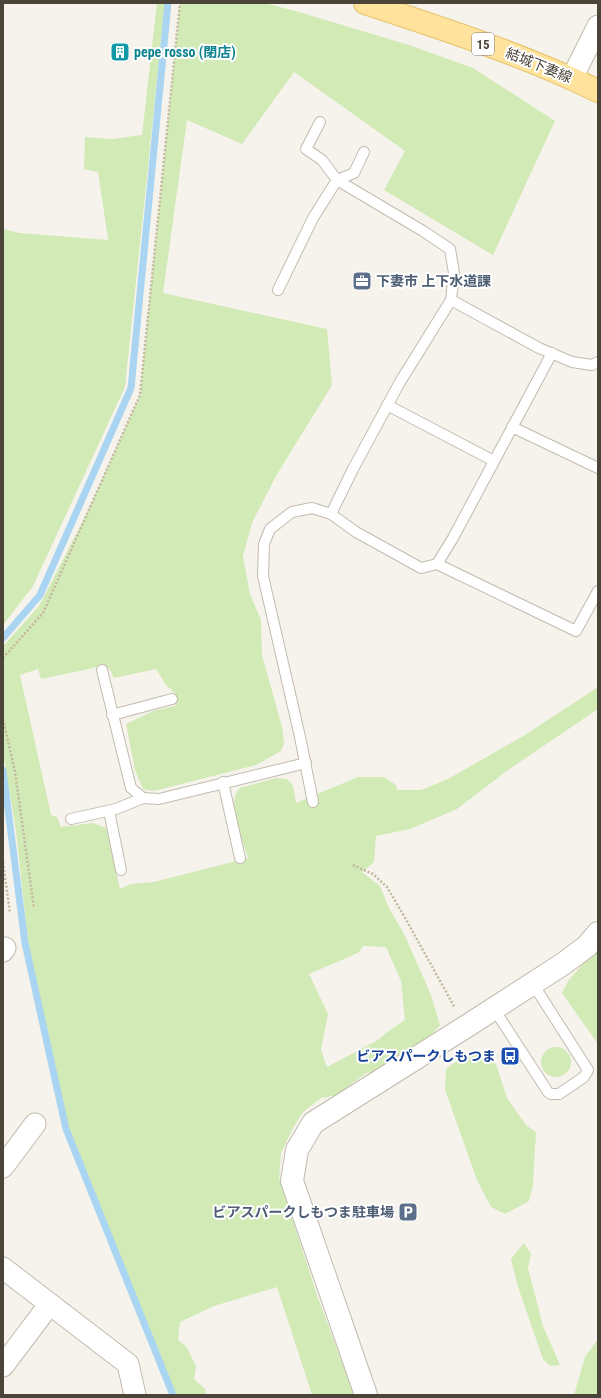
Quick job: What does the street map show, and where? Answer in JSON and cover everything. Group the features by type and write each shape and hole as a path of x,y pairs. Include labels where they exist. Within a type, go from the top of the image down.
{"main road":[{"name":"結城下妻線","path":"365,3 494,47 572,78 598,91"}],"street":[{"path":"572,78 598,26"},
{"path":"366,1395 292,1181 297,1150 313,1123 533,984 587,946 598,933"},
{"path":"3,1167 35,1124"},
{"path":"3,1268 128,1364 135,1395"},
{"path":"3,1366 50,1304"}],"lane":[{"path":"320,122 306,149 322,160 337,180 423,231 450,249 454,273 451,300 400,382 352,470 331,514"},
{"path":"278,290 313,218 337,180 354,173 364,152"},
{"path":"451,300 539,348 572,362 592,365 598,362"},
{"path":"437,564 453,538 552,353"},
{"path":"387,406 494,461"},
{"path":"512,427 598,468"},
{"path":"313,802 306,763 263,576 264,544 270,529 292,512 312,508 331,514 356,532 421,568 437,564 576,631 598,591"},
{"path":"102,670 131,788 143,798"},
{"path":"112,715 172,699"},
{"path":"72,819 116,809 143,798 159,798 306,763"},
{"path":"223,782 240,858"},
{"path":"109,811 120,870"},
{"path":"494,1009 548,1092 551,1094 559,1094 584,1077 588,1070 533,984"}],"path":[{"path":"3,658 43,613 140,395 180,3"},
{"path":"3,719 15,772 34,908"},
{"path":"3,862 10,913"},
{"path":"353,865 372,874 387,887 452,1003 467,1026"}],"green space":[{"path":"157,3 165,3 125,387 33,586 3,625 3,229 19,233 108,240 98,172 84,169 85,137 112,139 142,135"},
{"path":"180,3 264,3 409,45 473,68 555,121 493,255 384,190 405,151 294,72 242,144 187,120 163,293 327,329 332,385 276,476 252,523 243,556 250,594 261,620 262,655 282,727 284,743 281,751 256,765 154,791 143,789 135,770 126,724 153,711 175,706 176,694 166,685 156,669 114,678 109,668 100,666 41,679 38,669 20,675 51,815 57,817 61,827 93,823 106,828 120,889 131,884 154,882 248,858 238,827 234,803 235,796 240,788 276,778 287,779 293,786 296,803 358,777 384,777 396,785 397,790 421,790 448,779 525,735 598,687 598,709 508,770 457,809 410,829 376,836 374,862 362,872 380,886 388,906 405,936 431,995 440,1025 426,1041 377,1072 366,1073 337,1095 321,1098 303,1112 293,1128 281,1153 279,1178 317,1295 354,1395 312,1395 277,1287 214,1306 180,1322 178,1340 186,1346 196,1366 194,1379 205,1389 206,1395 175,1395 68,1128 27,942 16,831 3,751 3,646 39,606 86,515 140,395","holes":["363,946 386,947 401,981 405,1020 378,1040 327,1067 321,1050 328,1014 309,974 358,953"]},
{"path":"598,947 598,1044 562,993 568,981"},
{"path":"556,1047 566,1052 571,1062 566,1072 556,1077 546,1072 541,1062 546,1052"},
{"path":"484,1053 496,1064 507,1098 526,1125 536,1132 533,1185 529,1201 505,1214 491,1207 477,1180 445,1090 446,1069 466,1054"},
{"path":"524,1243 531,1254 528,1268 543,1326 560,1365 550,1366 543,1359 518,1287 511,1259"},
{"path":"598,1339 598,1395 574,1395 585,1357"}],"waterway":[{"path":"3,638 40,595 131,388 168,3"},
{"path":"3,770 25,943 66,1129 173,1395"}],"place":[{"name":"pepe rosso (閉店)","path":"120,52"},
{"name":"下妻市 上下水道課","path":"362,281"},
{"name":"ビアスパークしもつま","path":"510,1056"},
{"name":"ビアスパークしもつま駐車場","path":"408,1212"}]}
